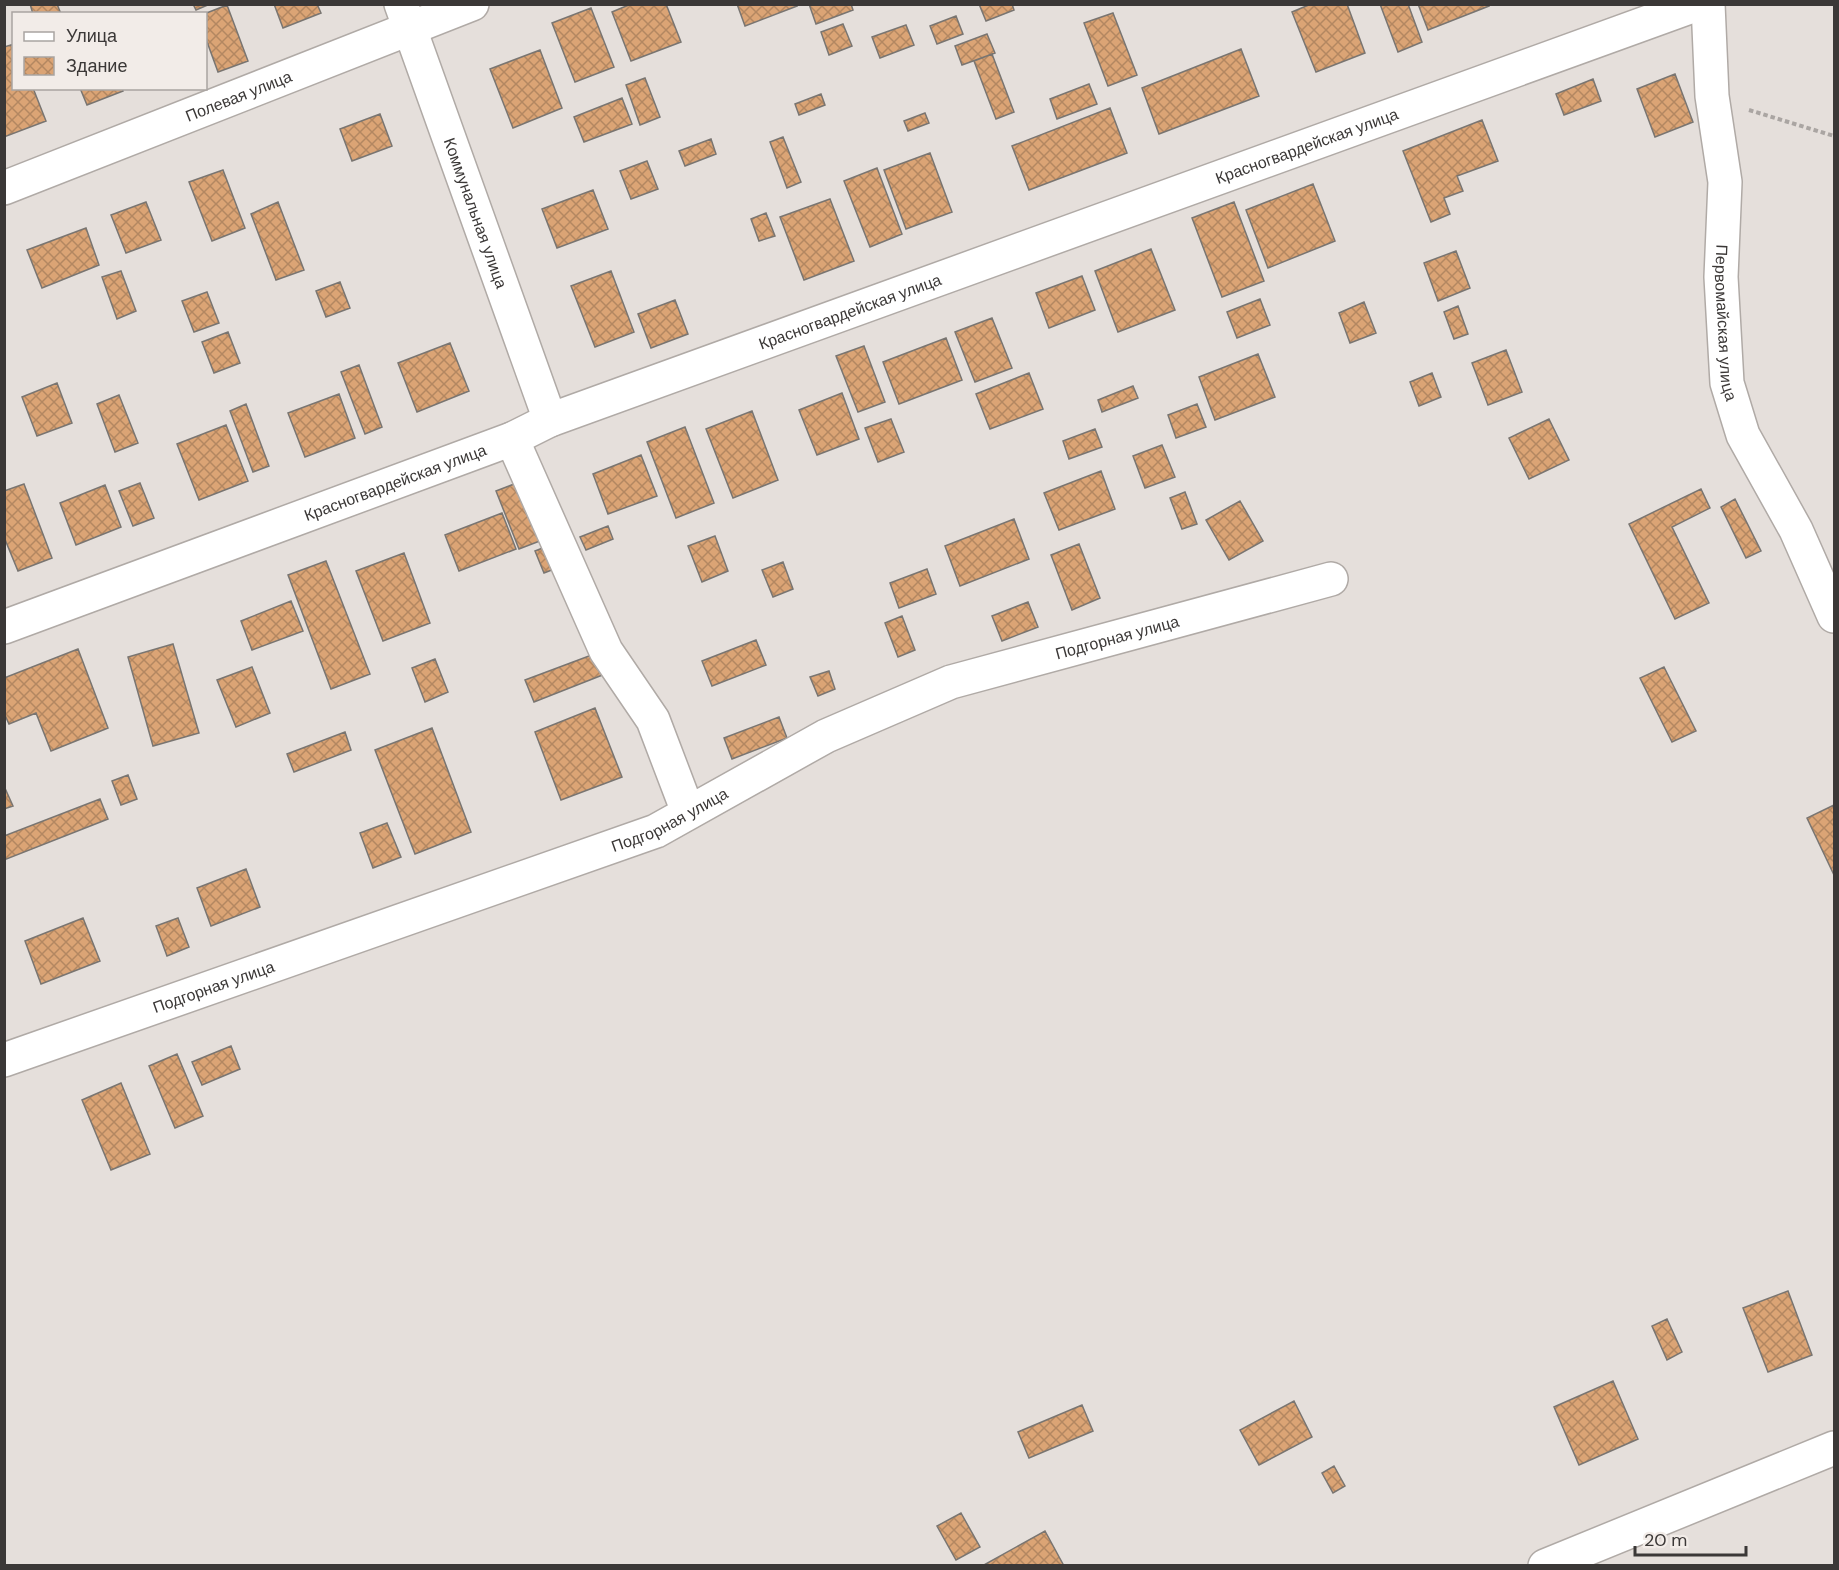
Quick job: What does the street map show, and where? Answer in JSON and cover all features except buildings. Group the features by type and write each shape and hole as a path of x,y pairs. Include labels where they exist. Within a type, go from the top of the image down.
{"street":[{"name":"Полевая улица","path":"4,188 406,16 472,4"},
{"name":"Красногвардейская улица","path":"4,627 512,439 550,420 1698,4"},
{"name":"Первомайская улица","path":"1708,4 1712,96 1725,182 1721,278 1728,383 1743,435 1796,530 1834,616"},
{"name":"Коммунальная улица","path":"406,16 550,420"},
{"path":"512,439 606,651 653,720 688,812"},
{"name":"Подгорная улица","path":"4,1060 656,831 826,736 951,682 1331,579"},
{"path":"1545,1566 1834,1448"}],"path":[{"path":"1712,96 1834,136"}]}
